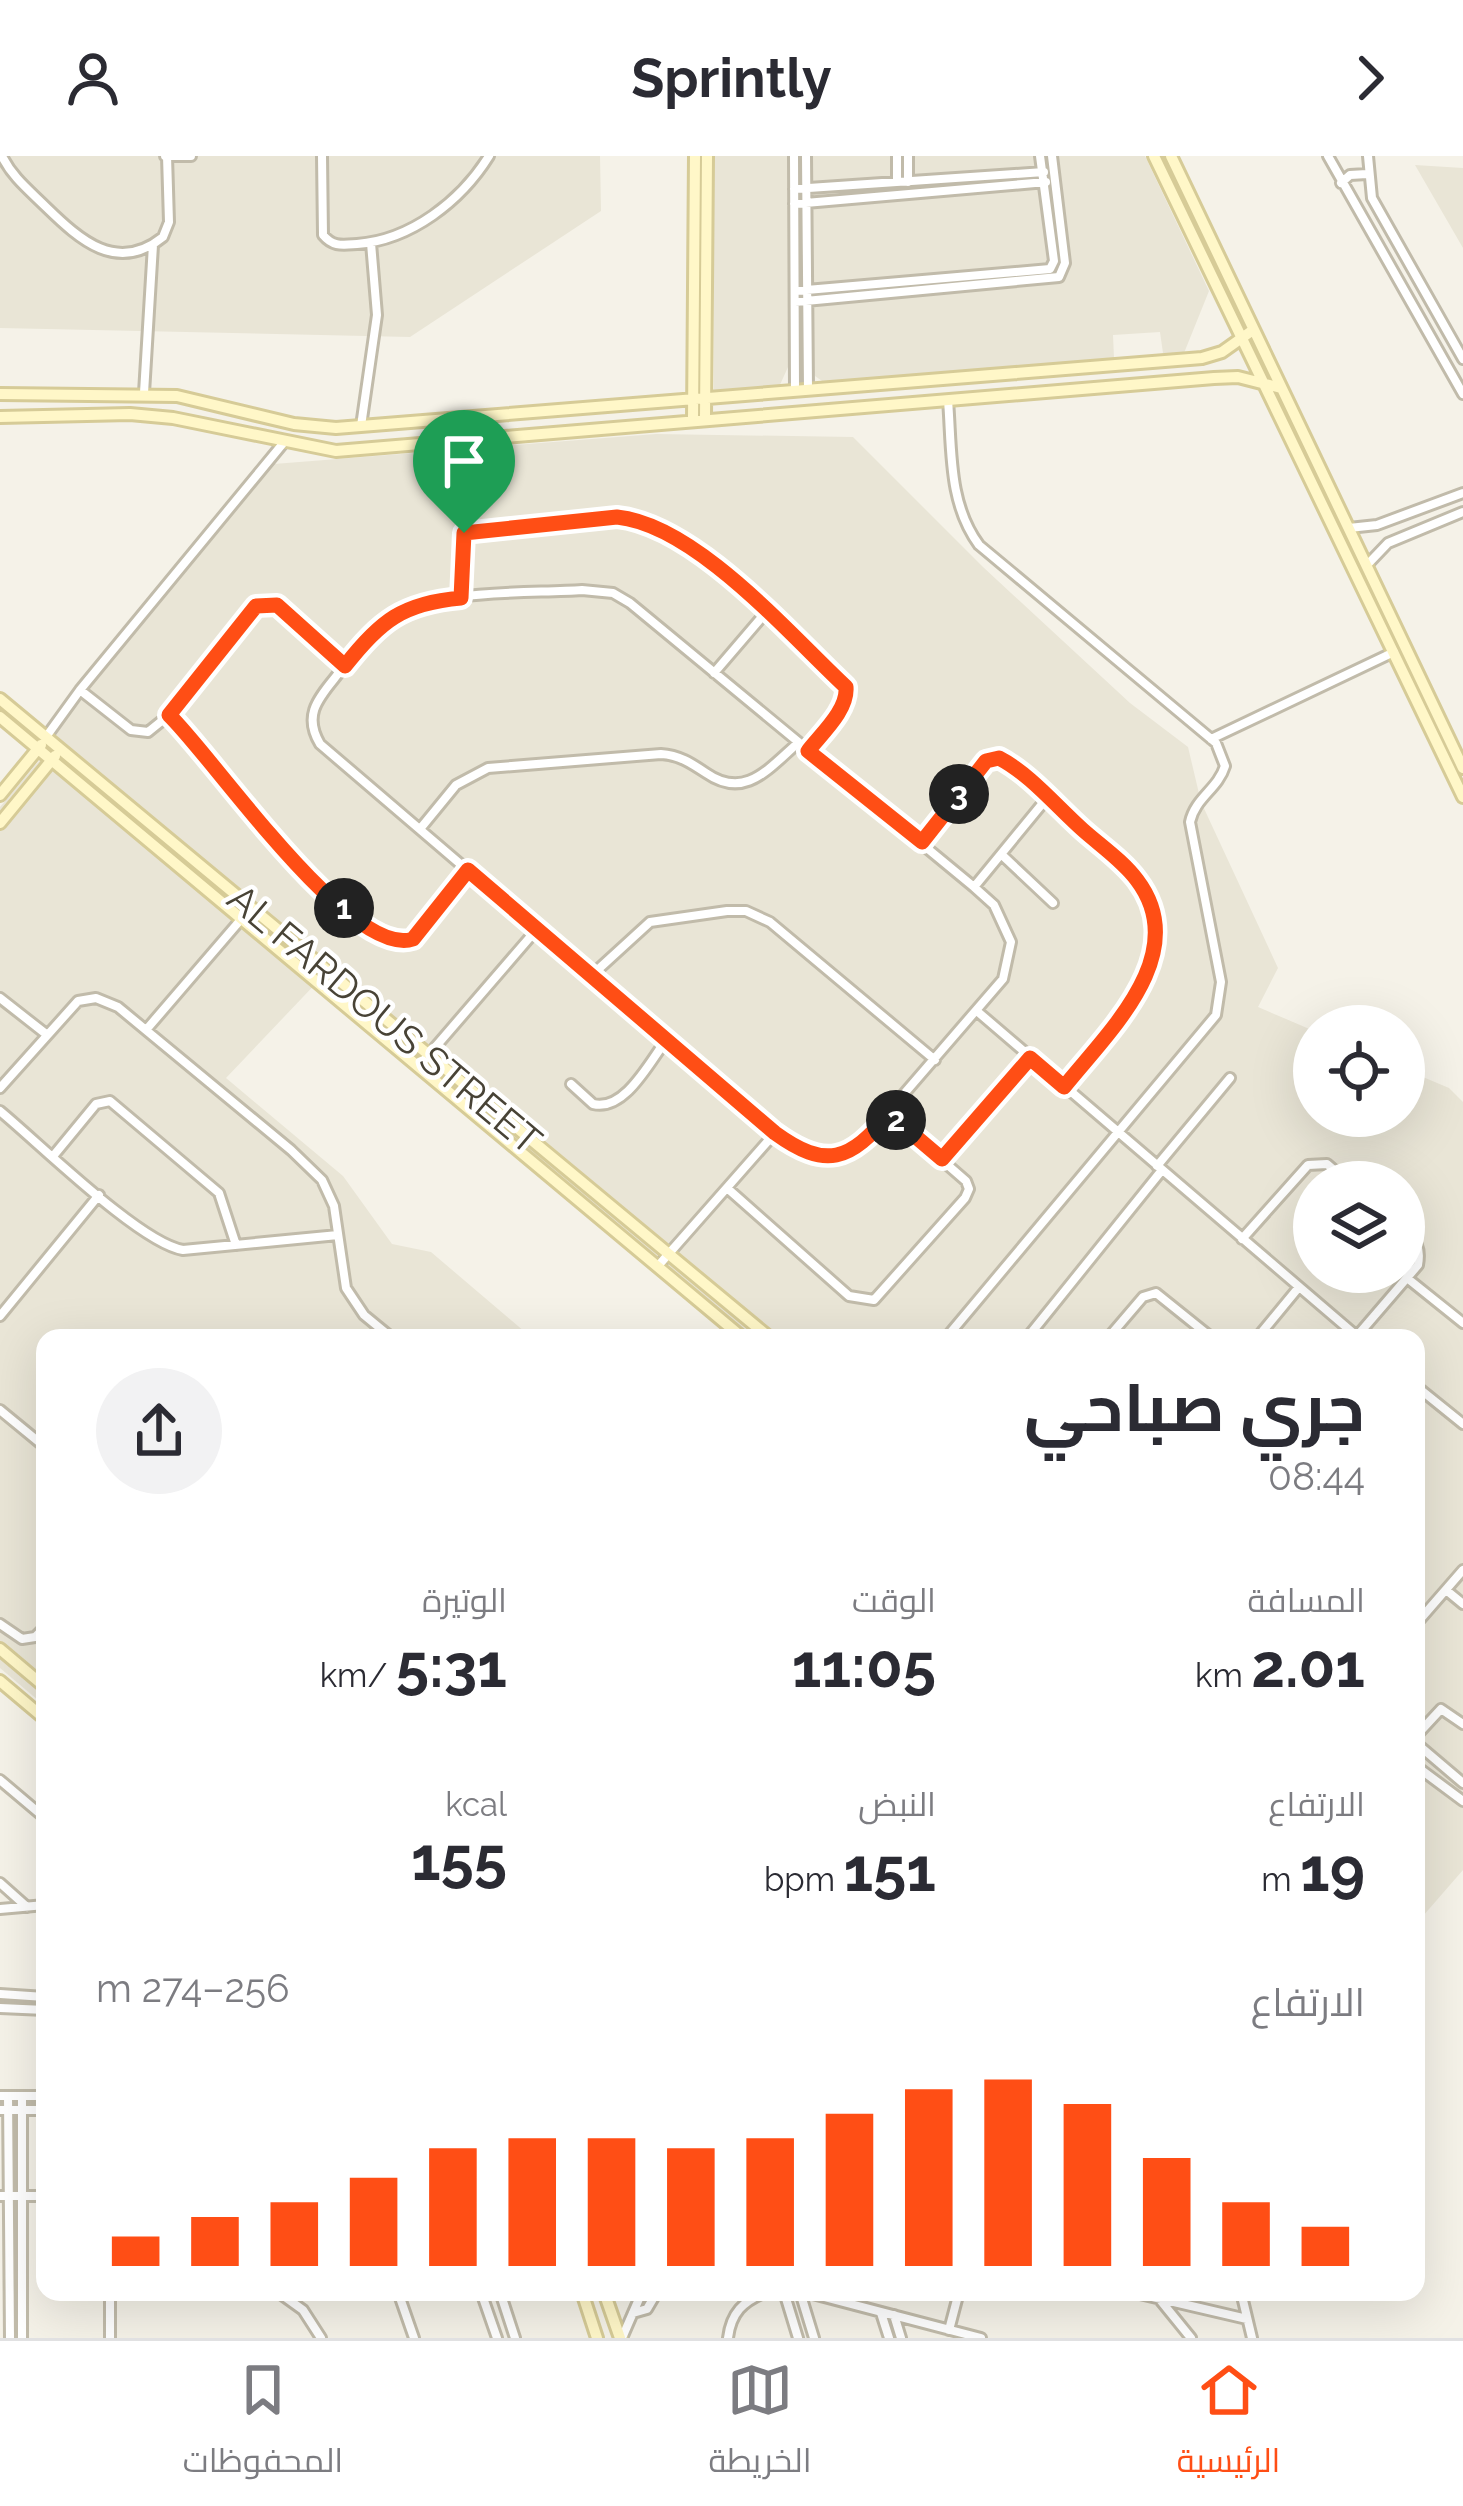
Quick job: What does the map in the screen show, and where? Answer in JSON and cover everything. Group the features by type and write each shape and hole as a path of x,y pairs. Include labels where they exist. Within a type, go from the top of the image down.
{"street":[{"path":"2,156 19,180 82,241 108,252 137,251 163,237 169,222 165,156 190,156"},
{"path":"322,156 323,235 339,245 403,234 434,215 489,156"},
{"path":"695,156 699,419"},
{"path":"699,398 707,156"},
{"path":"794,156 801,390"},
{"path":"801,390 806,156"},
{"path":"897,156 902,182"},
{"path":"902,182 908,156"},
{"path":"795,296 1048,270 1054,263 1040,156"},
{"path":"1052,156 1058,175 1065,268"},
{"path":"1154,156 1262,382 1463,768"},
{"path":"1171,156 1367,565 1394,652 1463,797"},
{"path":"1328,156 1463,394"},
{"path":"1368,156 1372,198 1463,358"},
{"path":"1342,183 1356,173 1367,175"},
{"path":"794,189 1045,177"},
{"path":"794,204 1045,177"},
{"path":"362,427 377,315 371,243"},
{"path":"144,393 153,245"},
{"path":"1054,263 1065,268"},
{"path":"806,295 1052,280 1065,268"},
{"path":"0,394 177,396 294,424 362,427 1202,358 1222,352 1252,330"},
{"path":"0,417 130,414 173,418 336,451 1226,377 1281,388"},
{"path":"948,398 955,488 967,528 979,545 1211,740 1223,754 1224,772 1196,805 1190,822 1222,982 1211,1022 954,1329"},
{"path":"0,795 286,440"},
{"path":"1349,528 1377,525 1463,493"},
{"path":"1367,565 1388,543 1463,512"},
{"path":"461,598 464,533 634,518 734,580 846,687 844,705 808,751"},
{"path":"582,590 614,593 994,905 1011,942 1003,980 859,1146 827,1158 811,1156 775,1133 320,744 311,713 383,622 424,604 461,598 582,590"},
{"path":"80,690 123,725 140,733 154,729 263,603 277,605 345,666"},
{"path":"714,673 767,611"},
{"path":"1211,740 1394,652"},
{"name":"AL FARDOUS STREET","path":"0,699 42,743"},
{"path":"169,715 206,754 260,826 304,872 382,939 401,943 413,939 468,870"},
{"name":"AL FARDOUS STREET","path":"0,716 184,852 247,913 732,1329"},
{"path":"420,829 456,785 488,768 661,754 685,759 728,785 741,786 763,775 798,743"},
{"path":"0,823 57,754"},
{"name":"AL FARDOUS STREET","path":"57,754 176,863 247,913"},
{"path":"922,842 993,758 1010,764 1135,876 1152,910 1155,928 1155,947 1144,982 1064,1087"},
{"path":"974,887 1047,798"},
{"path":"176,863 184,852"},
{"path":"1001,854 1053,902"},
{"path":"592,975 650,922 746,910 770,922 935,1060"},
{"path":"146,1030 247,913"},
{"path":"423,1060 537,929"},
{"path":"0,998 46,1034"},
{"path":"0,1088 68,1009 88,998 118,1007 308,1165 330,1193 341,1272 353,1303 382,1329"},
{"path":"978,1012 1293,1282"},
{"path":"571,1084 593,1104 610,1105 622,1097 667,1039"},
{"path":"942,1159 1030,1058"},
{"name":"AL FARDOUS STREET","path":"423,1060 759,1329"},
{"path":"1035,1329 1230,1078"},
{"path":"53,1155 96,1103 110,1101 219,1193 236,1245"},
{"path":"0,1111 169,1247 338,1235"},
{"path":"728,1189 849,1296 874,1300 965,1198 966,1181 889,1114"},
{"path":"658,1266 775,1133"},
{"path":"1242,1239 1293,1183"},
{"path":"0,1316 100,1195"},
{"path":"1425,1292 1463,1323"},
{"path":"1116,1329 1143,1297 1156,1293 1200,1329"},
{"path":"1264,1329 1294,1293"},
{"path":"1306,1293 1349,1329"},
{"path":"1365,1329 1395,1293"},
{"path":"1425,1393 1463,1424"},
{"path":"0,1410 36,1440"},
{"path":"1425,1614 1463,1570"},
{"path":"1446,1590 1463,1604"},
{"path":"0,1624 22,1639 36,1636"},
{"path":"0,1649 36,1679"},
{"path":"0,1681 36,1711"},
{"path":"1425,1729 1442,1709 1463,1724"},
{"path":"1425,1748 1463,1783"},
{"path":"1425,1773 1463,1802"},
{"path":"0,1780 36,1810"},
{"path":"0,1882 28,1908"},
{"path":"0,1909 36,1907"},
{"path":"0,1994 36,1996"},
{"path":"0,2008 36,2010"},
{"path":"10,2338 4,2096 36,2096"},
{"path":"22,2096 22,2338"},
{"path":"4,2110 36,2110"},
{"path":"5,2196 36,2196"},
{"path":"110,2301 110,2338"},
{"path":"290,2301 303,2310 321,2338"},
{"path":"401,2301 414,2338"},
{"path":"484,2301 497,2338"},
{"path":"503,2301 515,2338"},
{"path":"585,2301 597,2338"},
{"path":"607,2301 621,2338"},
{"path":"621,2338 638,2301"},
{"path":"633,2313 647,2309 652,2301"},
{"path":"728,2338 732,2318 749,2301"},
{"path":"787,2301 798,2338"},
{"path":"805,2301 814,2338"},
{"path":"840,2301 980,2338"},
{"path":"950,2330 957,2301"},
{"path":"1162,2301 1191,2338"},
{"path":"1169,2301 1247,2319"},
{"path":"1243,2301 1252,2338"},
{"path":"881,2311 889,2338"},
{"path":"894,2314 901,2338"}],"shaded area":[{"path":"0,156 600,156 601,211 410,337 0,328"},
{"path":"714,156 1145,156 1209,291 1184,353 1163,353 1160,332 1113,335 1114,358 825,383 812,367 788,367 779,387 714,391"},
{"path":"1415,165 1463,168 1463,248"},
{"path":"656,434 853,437 983,567 1130,703 1188,747 1201,802 1278,968 1258,1007 1293,1022 1293,1137 1425,1137 1425,1078 1449,1088 1463,1102 1463,1870 1425,1914 1425,1329 744,1329 322,977 226,1078 343,1176 392,1244 431,1252 521,1329 36,1329 36,1698 0,1668 0,807 49,749 36,738 261,465"}],"route":[{"path":"617,517 646,524 734,580 846,687 844,705 808,751 922,842 986,761 999,758 1135,876 1152,910 1155,947 1151,965 1144,982 1064,1087 1030,1058 942,1159 889,1114 844,1155 811,1156 775,1133 468,870 422,930 401,943 382,939 364,926 304,872 169,715 263,603 277,605 345,666 383,622 424,604 461,598 464,533 617,517"}]}
